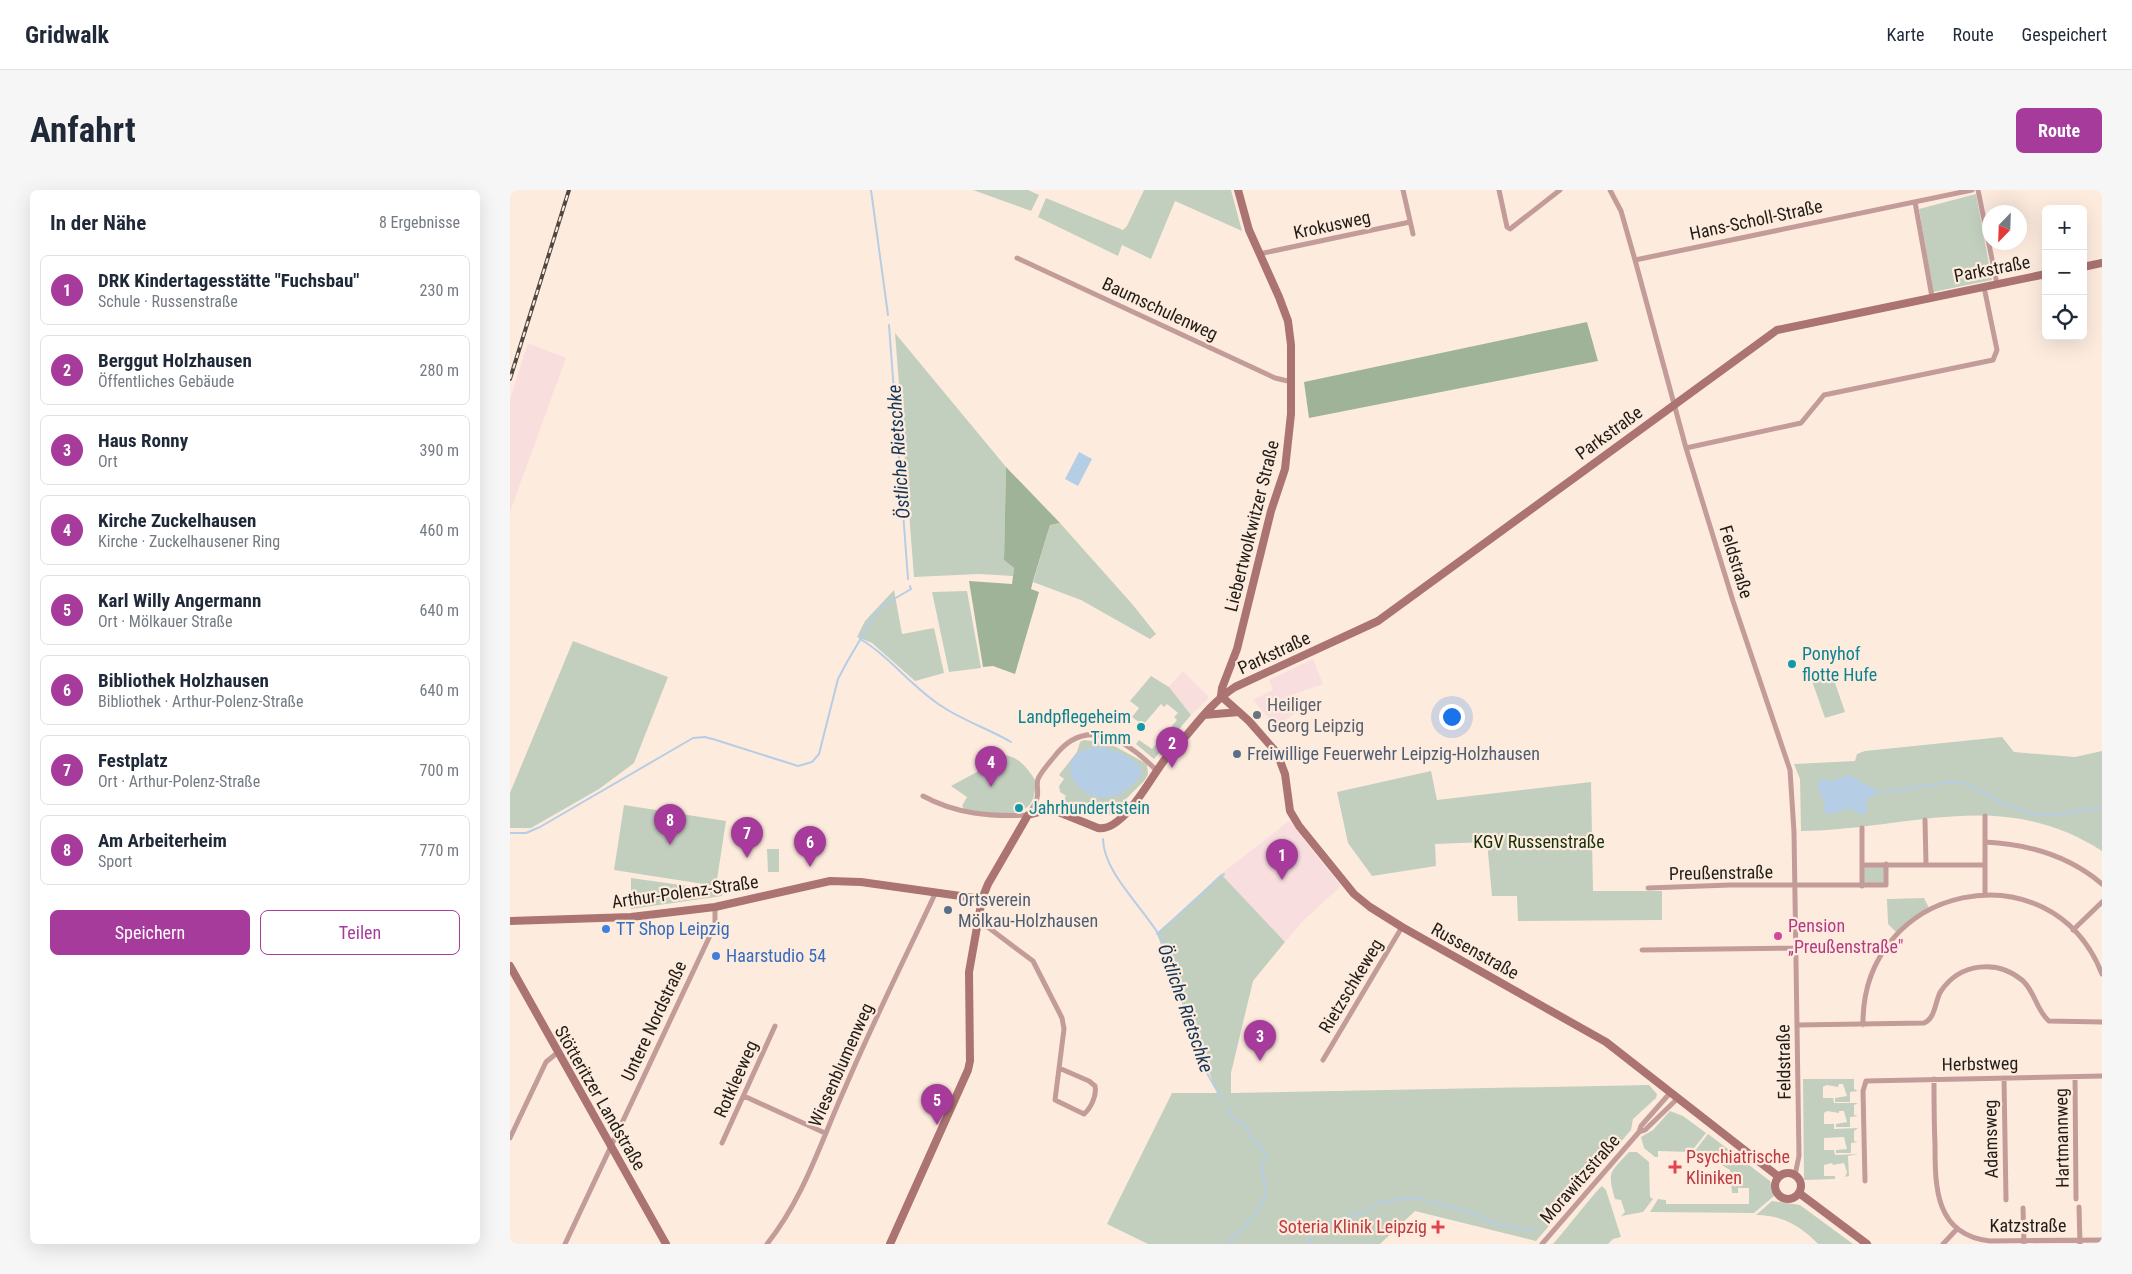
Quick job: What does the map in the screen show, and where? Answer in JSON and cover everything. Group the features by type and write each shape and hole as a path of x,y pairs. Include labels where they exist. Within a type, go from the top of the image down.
{"street":[{"name":"Liebertwolkwitzer Straße","path":"1221,696 1237,649 1271,511 1284,469 1291,433 1291,344 1288,321 1279,296 1259,254 1238,190"},
{"path":"1403,190 1413,234"},
{"path":"1499,190 1507,227 1510,229 1560,190"},
{"name":"Feldstraße","path":"1610,190 1621,211 1686,448 1733,601 1790,770 1795,885 1800,1156 1795,1175"},
{"name":"Hans-Scholl-Straße","path":"1635,260 1972,190"},
{"path":"1978,190 1997,284"},
{"path":"1915,202 1932,297"},
{"name":"Krokusweg","path":"1259,254 1410,222"},
{"name":"Baumschulenweg","path":"1017,258 1275,378 1292,382"},
{"path":"2087,266 2102,263"},
{"name":"Parkstraße","path":"1221,696 1235,687 1378,621 1777,330 2042,275"},
{"path":"1686,448 1801,423 1824,395 1993,360 1997,350 1984,286"},
{"path":"923,796 942,805 988,816 1028,815 1051,809 1098,828 1107,828 1120,819 1132,806 1163,761 1221,696"},
{"name":"Russenstraße","path":"1221,696 1239,712 1277,753 1285,774 1286,795 1295,821 1354,894 1370,907 1402,927 1606,1042 1779,1177"},
{"path":"1203,715 1239,712"},
{"path":"890,1244 968,1070 970,1061 968,972 982,900 988,884 1038,798 1038,779 1068,740 1086,735 1105,736 1127,745 1139,753 1157,772"},
{"path":"1985,816 1985,895"},
{"path":"1926,820 1926,864"},
{"path":"1862,828 1862,886"},
{"path":"1985,842 2020,845 2050,854 2077,866 2102,884"},
{"name":"Preußenstraße","path":"1648,888 1886,885 1886,864"},
{"path":"1862,865 1985,865"},
{"name":"Arthur-Polenz-Straße","path":"510,921 631,917 715,907 830,882 861,882 982,900"},
{"name":"Wiesenblumenweg","path":"767,1244 796,1200 935,894"},
{"path":"1862,1025 1864,998 1869,978 1878,959 1897,933 1929,908 1948,901 1985,895 2010,897 2031,902 2054,914 2073,930 2093,955 2102,974"},
{"path":"2073,930 2102,902"},
{"name":"Untere Nordstraße","path":"565,1244 714,925 715,907"},
{"path":"978,923 989,928 1038,966 1064,1024 1055,1100 1084,1114 1095,1095 1095,1086 1089,1081 1059,1068"},
{"name":"Rietzschkeweg","path":"1322,1060 1402,927"},
{"path":"1642,950 1796,948"},
{"name":"Stötteritzer Landstraße","path":"510,966 557,1053 666,1244"},
{"path":"1798,1025 1927,1022 1941,991 1949,982 1966,970 1986,966 2004,969 2023,981 2034,996 2042,1013 2049,1021 2102,1022"},
{"name":"Rotkleeweg","path":"722,1143 775,1026"},
{"path":"510,1138 546,1062 557,1053"},
{"name":"Herbstweg","path":"1865,1180 1864,1088 1866,1082 1870,1080 2102,1076"},
{"name":"Hartmannweg","path":"2074,1077 2076,1199"},
{"name":"Adamsweg","path":"2004,1078 2006,1200"},
{"name":"Katzstraße","path":"1934,1079 1935,1186 1945,1214 1957,1228 1976,1241 2024,1243 2102,1240"},
{"name":"Morawitzstraße","path":"1542,1244 1670,1092"},
{"path":"744,1096 825,1133"},
{"name":"Morawitzstraße","path":"1638,1132 1645,1130 1677,1099"},
{"path":"1786,1174 1795,1175 1801,1183 1799,1193 1792,1198 1780,1196 1776,1185 1779,1177 1786,1174"},
{"path":"1799,1193 1867,1244"},
{"name":"Katzstraße","path":"2079,1207 2079,1242"},
{"path":"2023,1208 2024,1243"},
{"path":"1943,1244 1957,1228"}],"shaded area":[{"path":"528,343 566,358 510,512 510,399"},
{"path":"1313,659 1323,684 1292,695 1298,711 1276,727 1253,700 1273,690 1269,680"},
{"path":"1183,671 1208,696 1208,699 1191,715 1168,688"},
{"path":"1289,821 1341,886 1303,921 1285,942 1221,874"}],"green space":[{"path":"973,190 1028,190 1039,195 1031,211"},
{"path":"1144,190 1231,190 1242,231 1175,201 1151,259 1122,245 1118,256 1038,217 1046,198 1123,230 1127,226"},
{"path":"1976,194 1982,226 1982,250 1986,250 1992,280 1933,292 1919,209"},
{"path":"1587,322 1598,361 1309,418 1304,382"},
{"path":"895,333 1006,467 1004,560 1014,568 1013,576 979,574 914,577"},
{"path":"1006,467 1060,523 1050,525 1033,581 1031,589 1039,592 1015,674 993,666 983,667 969,581 1012,584 1014,568 1004,560"},
{"path":"1060,523 1133,605 1156,634 1150,639 1081,600 1033,582 1050,525"},
{"path":"894,590 902,634 934,628 944,673 915,681 872,643 857,637 865,621"},
{"path":"967,591 981,668 949,672 932,592"},
{"path":"573,641 668,677 634,763 599,789 531,828 510,828 510,793"},
{"path":"1832,674 1845,712 1825,718 1812,681"},
{"path":"1151,676 1169,687 1191,715 1154,759 1136,744 1139,740 1152,749 1177,720 1174,717 1178,713 1167,704 1164,707 1161,704 1143,725 1132,717 1139,708 1130,701"},
{"path":"2002,737 2014,752 2075,757 2102,751 2102,851 2065,831 2028,820 1991,816 1954,816 1841,829 1801,831 1800,779 1794,764 1855,761 1857,754 1865,751"},
{"path":"1084,740 1109,743 1147,764 1148,774 1145,780 1111,814 1092,815 1061,805 1066,796 1060,792 1059,786 1064,779 1059,775 1077,752 1080,742"},
{"path":"1002,755 1012,757 1022,763 1035,780 1034,795 1030,804 1022,810 1000,814 964,809 962,806 967,797 951,786 986,767"},
{"name":"KGV Russenstraße","path":"1431,771 1437,800 1591,782 1593,891 1662,891 1662,920 1518,921 1517,896 1492,896 1487,842 1435,844 1436,866 1372,876 1348,843 1337,792"},
{"path":"624,805 726,821 716,886 614,870"},
{"path":"767,849 779,849 779,872 768,872"},
{"path":"1886,864 1886,885 1862,886 1862,865"},
{"path":"1221,874 1285,942 1253,981 1231,1073 1231,1093 1649,1085 1657,1094 1656,1098 1633,1119 1631,1130 1536,1241 1415,1211 1380,1244 1148,1244 1107,1224 1172,1093 1217,1093 1157,934"},
{"path":"631,878 723,891 722,896 631,909"},
{"path":"1924,898 1929,908 1897,933 1888,924 1887,899"},
{"path":"1803,1079 1854,1079 1854,1089 1858,1091 1850,1092 1850,1102 1835,1102 1835,1098 1847,1096 1843,1084 1839,1084 1838,1087 1827,1085 1823,1087 1823,1098 1833,1098 1834,1103 1858,1103 1854,1105 1854,1115 1858,1116 1850,1117 1850,1127 1836,1127 1836,1124 1847,1122 1844,1111 1839,1111 1839,1113 1827,1111 1824,1113 1824,1124 1834,1124 1834,1129 1858,1128 1854,1131 1854,1141 1858,1142 1851,1143 1851,1153 1836,1153 1836,1150 1847,1149 1844,1137 1824,1138 1824,1150 1834,1150 1835,1155 1858,1154 1848,1156 1849,1176 1845,1177 1847,1172 1844,1163 1833,1165 1832,1163 1824,1165 1824,1176 1835,1176 1835,1179 1804,1180"},
{"path":"1670,1111 1683,1116 1706,1133 1691,1152 1658,1151 1658,1157 1655,1157 1644,1148 1641,1137 1653,1130"},
{"path":"1708,1134 1770,1181 1774,1196 1754,1213 1650,1212 1658,1199 1666,1200 1666,1204 1749,1204 1749,1188 1738,1188 1738,1193 1732,1193 1730,1170 1707,1156 1702,1156 1701,1152 1697,1152 1697,1156 1691,1156"},
{"path":"1629,1152 1637,1152 1649,1162 1650,1197 1653,1199 1643,1212 1621,1216 1625,1212 1621,1200 1615,1199 1611,1177 1614,1169"},
{"path":"1602,1186 1606,1190 1621,1237 1613,1239 1608,1244 1553,1244 1594,1195"},
{"path":"1772,1201 1800,1205 1853,1244 1818,1244 1804,1231 1790,1222 1765,1215 1756,1215"}],"water":[{"path":"1079,452 1092,459 1078,486 1065,479"},
{"path":"1104,747 1121,753 1132,760 1142,773 1124,791 1106,798 1090,795 1078,786 1071,773 1072,761 1082,751"},
{"path":"1849,775 1880,792 1868,798 1866,812 1862,815 1849,808 1827,814 1823,810 1825,805 1818,788 1819,783 1822,779 1831,781"}],"waterway":[{"name":"Östliche Rietschke","path":"871,190 888,315"},
{"name":"Östliche Rietschke","path":"889,325 908,579"},
{"path":"510,833 526,833 540,827 693,738 705,737 798,766 812,762 819,754 838,679 847,662 874,616 884,605 911,589 910,586"},
{"name":"Östliche Rietschke","path":"860,639 882,655 921,691 943,707 959,717 1011,742"},
{"path":"1880,792 1952,782 1967,784 2002,803 2032,814 2060,815 2091,808 2102,810"},
{"name":"Östliche Rietschke","path":"1103,839 1106,856 1114,873 1151,923 1170,956 1172,973 1208,1075 1223,1101"},
{"path":"1157,934 1224,874"},
{"name":"Östliche Rietschke","path":"1228,1244 1256,1213 1266,1194 1262,1167 1266,1153 1250,1136 1247,1128 1229,1114 1229,1107"},
{"path":"1307,1244 1319,1225 1366,1212 1382,1201 1417,1198 1470,1212 1500,1226 1504,1225 1533,1231"}],"railway":[{"path":"510,379 569,190"}],"place":[{"name":"Ponyhof flotte Hufe","path":"1792,664"},
{"name":"Heiliger Georg Leipzig","path":"1257,715"},
{"name":"Landpflegeheim Timm","path":"1141,727"},
{"name":"Freiwillige Feuerwehr Leipzig-Holzhausen","path":"1237,754"},
{"name":"Berggut Holzhausen","path":"1172,768"},
{"name":"Kirche Zuckelhausen","path":"991,787"},
{"name":"Jahrhundertstein","path":"1019,808"},
{"name":"Am Arbeiterheim","path":"670,845"},
{"name":"Festplatz","path":"747,858"},
{"name":"Bibliothek Holzhausen","path":"810,867"},
{"name":"DRK Kindertagesstätte \"Fuchsbau\"","path":"1282,880"},
{"name":"Ortsverein Mölkau-Holzhausen","path":"948,910"},
{"name":"TT Shop Leipzig","path":"606,929"},
{"name":"Pension „Preußenstraße\"","path":"1778,936"},
{"name":"Haarstudio 54","path":"716,956"},
{"name":"Haus Ronny","path":"1260,1061"},
{"name":"Karl Willy Angermann","path":"937,1125"},
{"name":"Psychiatrische Kliniken","path":"1675,1167"},
{"name":"Soteria Klinik Leipzig","path":"1438,1227"}]}
